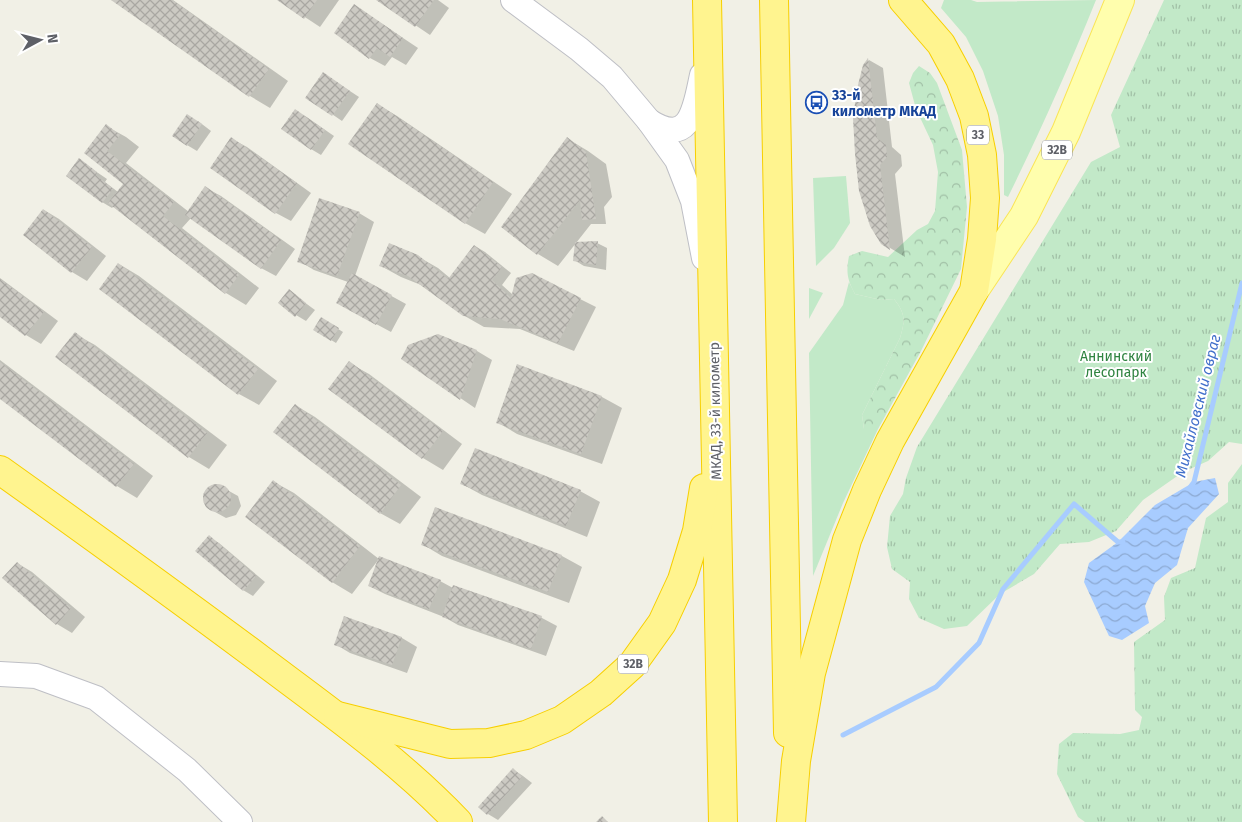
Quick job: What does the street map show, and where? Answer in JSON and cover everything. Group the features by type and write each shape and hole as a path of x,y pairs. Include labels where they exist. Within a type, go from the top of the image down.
{"highway":[{"path":"774,0 790,822"},
{"name":"33","path":"903,0 941,44 960,79 974,116 982,155 984,198 982,239 974,291"},
{"name":"МКАД, 33-й километр","path":"707,4 723,822"},
{"name":"32B","path":"790,822 796,761 811,673 847,540 867,490 890,441 974,291"},
{"name":"32B","path":"338,716 450,744 489,743 526,735 562,720 601,693 632,665 662,623 682,580 697,531 710,454 714,359"},
{"path":"0,470 128,561 338,716 433,796 458,822"}],"main road":[{"name":"32B","path":"974,291 1024,216 1066,132 1120,0"}],"street":[{"path":"513,0 579,49 612,77 677,160 693,202 713,317"},
{"path":"649,122 661,129 674,131 686,124 695,109 703,68 707,4"},
{"path":"0,674 36,676 96,698 187,770 240,822"}],"green space":[{"path":"944,0 971,0 977,2 1096,0 1054,99 1008,197 1004,195 1004,155 998,116 983,71 966,37 941,8"},
{"name":"Аннинский лесопарк","path":"1164,0 1242,0 1242,444 1229,442 1208,461 1183,472 1143,500 1116,531 1089,542 1060,544 1034,574 1000,594 967,626 944,629 919,618 909,599 910,582 892,569 887,547 890,516 903,494 906,478 917,447 1091,162 1120,147 1111,115"},
{"path":"919,66 930,73 937,83 962,150 967,207 961,269 921,351 878,429 864,429 862,415 900,338 903,318 901,309 894,299 881,300 855,294 847,271 848,262 849,256 862,251 888,257 917,230 928,224 935,211 938,172 933,145 916,109 909,83 913,73"},
{"path":"846,176 850,223 834,248 816,266 813,178"},
{"path":"849,282 855,294 881,300 894,299 901,309 903,327 900,338 862,415 864,429 878,429 843,503 813,576 809,353 843,305"},
{"path":"809,288 823,293 809,319"},
{"path":"1242,464 1242,822 1085,822 1078,817 1057,774 1059,744 1073,733 1120,734 1139,730 1142,717 1135,710 1134,642 1165,620 1164,597 1171,578 1195,568 1206,518 1228,502 1228,483"}],"water":[{"path":"1215,478 1219,494 1188,528 1177,565 1155,583 1145,606 1149,623 1122,640 1109,636 1084,582 1089,563 1118,542 1155,505 1194,482"}],"building":[{"path":"111,0 172,0 269,69 249,97"},
{"path":"277,0 317,0 304,19"},
{"path":"376,0 434,0 415,27"},
{"path":"354,4 403,38 390,57 377,48 369,59 334,33"},
{"path":"868,58 877,138 886,145 887,157 880,165 890,250 881,244 870,226 859,191 853,118 863,65"},
{"path":"323,72 350,91 332,116 305,98"},
{"path":"377,103 493,182 465,224 348,144"},
{"path":"295,109 325,130 311,150 281,129"},
{"path":"187,114 202,124 187,146 172,136"},
{"path":"106,124 120,135 107,151 174,202 163,216 239,275 225,294 108,203 123,184 84,153"},
{"path":"231,137 297,183 275,214 210,168"},
{"path":"567,137 586,152 596,219 582,220 580,200 537,255 501,227"},
{"path":"79,158 97,172 96,175 113,189 102,203 66,176"},
{"path":"205,186 281,240 261,269 185,215"},
{"path":"319,198 360,212 337,276 297,262"},
{"path":"43,209 92,247 71,273 23,235"},
{"path":"598,241 596,265 573,261 575,242"},
{"path":"389,243 418,255 448,279 474,245 502,267 492,280 511,298 516,278 532,273 581,298 558,343 500,319 463,316 408,276 379,266"},
{"path":"118,263 258,369 238,395 99,289"},
{"path":"352,273 392,295 376,325 336,303"},
{"path":"0,279 44,312 25,336 0,317"},
{"path":"289,289 306,303 295,317 278,303"},
{"path":"321,317 339,328 331,341 313,330"},
{"path":"75,332 207,433 188,458 55,357"},
{"path":"438,334 477,350 460,400 401,359 408,345"},
{"path":"349,361 443,431 422,459 328,389"},
{"path":"0,362 134,464 116,487 0,399"},
{"path":"517,364 602,396 581,454 496,423"},
{"path":"295,404 401,485 380,514 273,432"},
{"path":"475,448 581,490 566,526 460,484"},
{"path":"273,480 360,546 332,583 245,517"},
{"path":"217,484 227,488 231,498 227,508 217,512 207,508 203,498 207,488"},
{"path":"435,507 562,555 548,592 421,545"},
{"path":"209,535 256,576 243,591 195,551"},
{"path":"379,556 441,580 429,609 368,586"},
{"path":"17,562 71,608 56,625 2,578"},
{"path":"453,585 542,616 531,649 442,617"},
{"path":"344,616 402,637 392,665 334,645"},
{"path":"513,768 522,777 487,815 478,807"},
{"path":"602,816 608,822 596,822"}],"waterway":[{"name":"Михайловский овраг","path":"1191,486 1194,482 1242,283"},
{"name":"Михайловский овраг","path":"843,735 936,687 979,643 1003,589 1074,504 1118,542 1123,542"}],"place":[{"name":"33-й километр МКАД","path":"816,103"}]}
